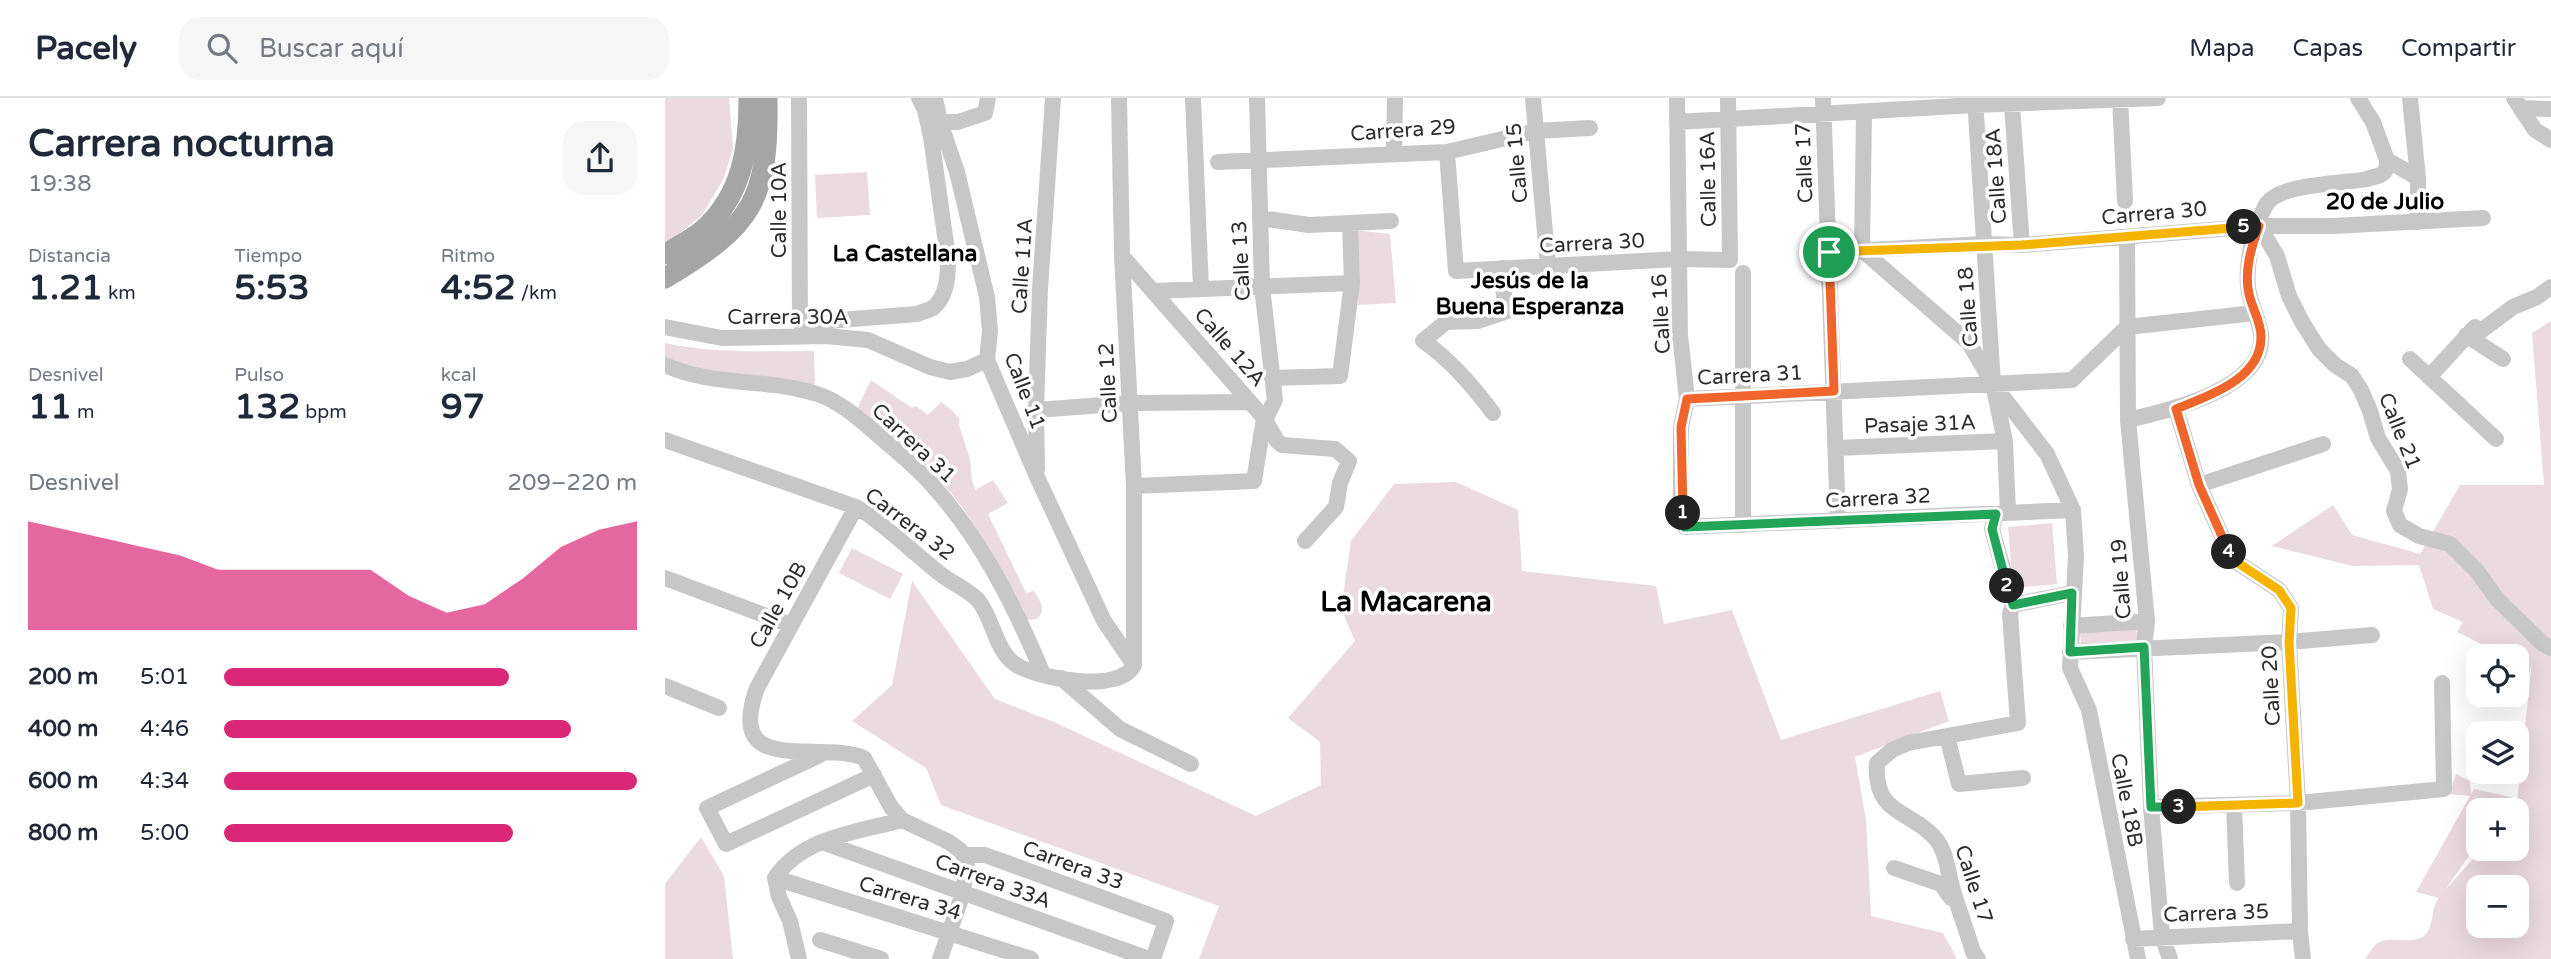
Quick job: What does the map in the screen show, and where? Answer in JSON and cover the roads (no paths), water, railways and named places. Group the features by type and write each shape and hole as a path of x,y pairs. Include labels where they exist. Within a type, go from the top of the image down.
{"main road":[{"path":"665,254 700,233 719,214 734,190 749,133 749,98"},
{"path":"665,278 719,244 751,206 766,161 767,98"}],"street":[{"name":"Calle 10A","path":"799,98 800,323 917,314 934,307 943,293 948,275 948,257 931,136 925,110 919,98"},
{"name":"Calle 11","path":"935,98 957,172 987,298 991,331 987,360 1038,479 1104,621 1134,665"},
{"name":"Calle 11A","path":"1038,479 1036,410 1040,289 1053,98"},
{"name":"Calle 12","path":"1119,98 1122,256 1134,486 1134,665"},
{"name":"Calle 12A","path":"1192,98 1201,289"},
{"name":"Calle 13","path":"1257,98 1262,287 1275,400 1264,418"},
{"path":"1394,153 1395,98"},
{"name":"Calle 15","path":"1533,98 1548,266"},
{"name":"Calle 16","path":"1677,98 1680,335 1687,399 1681,427 1681,498 1685,527"},
{"name":"Calle 16A","path":"1728,98 1730,260"},
{"path":"2120,98 2125,201"},
{"path":"1677,122 1823,106 1864,113 1975,102 2012,105 2158,98"},
{"path":"2128,420 2176,409 2219,392 2248,369 2258,354 2261,335 2249,293 2251,248 2267,204 2287,191 2346,183 2381,175 2386,169 2387,160 2373,122 2358,98"},
{"path":"2410,98 2418,178 2418,222"},
{"name":"Calle 18","path":"1947,736 2018,723 2010,614 2013,605 1992,529 2002,514 2005,441 1993,384 1975,102"},
{"path":"2517,103 2551,109"},
{"path":"2517,103 2535,130 2551,140"},
{"path":"940,122 958,121 986,105"},
{"name":"Calle 18A","path":"2012,105 2022,245"},
{"name":"Calle 17","path":"1823,106 1838,521"},
{"path":"1864,113 1862,250 1969,343 1993,384 2047,454 2073,510 2076,556 2070,652 2289,642 2372,635"},
{"name":"Carrera 29","path":"1218,162 1447,152 1536,131 1590,128"},
{"name":"Carrera 30","path":"1447,152 1456,271 1679,259 1730,260"},
{"path":"2387,160 2418,178"},
{"path":"1260,218 1309,225 1391,221"},
{"name":"Carrera 30","path":"1829,252 1985,244 2022,245 2259,226 2483,218"},
{"path":"1272,378 1340,376 1352,283 1350,224"},
{"name":"Calle 21","path":"2259,226 2277,256 2302,322 2319,349 2335,365 2352,376 2361,390 2378,438 2398,471 2400,489 2394,511 2400,525 2419,536 2450,544 2477,571 2497,599 2543,644 2551,648"},
{"name":"Calle 19","path":"2127,237 2128,420 2147,621 2144,647 2151,807 2162,936 2170,959"},
{"name":"Calle 12A","path":"1122,256 1264,418 1254,481 1134,486"},
{"path":"1493,413 1475,389 1437,351 1423,341 1446,322 1478,321 1505,312 1502,268"},
{"path":"1743,273 1743,525"},
{"path":"1153,290 1352,283"},
{"path":"2468,337 2513,307 2537,297 2551,287"},
{"path":"2127,327 2255,313"},
{"path":"2428,377 2488,315"},
{"name":"Carrera 30A","path":"665,327 722,338 827,337 868,340 930,367 950,372 967,369 987,360"},
{"name":"Carrera 31","path":"1687,399 2072,380 2127,327"},
{"path":"2468,337 2503,359"},
{"path":"2410,359 2496,439"},
{"name":"Carrera 31","path":"665,365 717,379 798,388 820,394 859,420 931,483 955,512 981,550 1052,676"},
{"path":"1036,410 1130,403 1250,402"},
{"name":"Calle 20","path":"2176,409 2199,485 2232,559 2279,590 2291,608 2289,642 2303,959"},
{"path":"1264,418 1282,445 1335,449 1349,461 1340,483 1336,507 1305,541"},
{"name":"Carrera 32","path":"665,440 856,507 977,599 1011,662 1019,667 1052,676"},
{"name":"Pasaje 31A","path":"1836,448 2005,441"},
{"path":"2199,485 2323,444"},
{"name":"Calle 10B","path":"826,752 778,750 765,746 750,728 750,716 757,688 856,507"},
{"name":"Carrera 32","path":"1685,527 2073,510"},
{"path":"665,578 791,625"},
{"path":"2013,605 2072,593"},
{"path":"1104,621 1115,628 1134,626"},
{"path":"2071,626 2147,621"},
{"name":"Calle 18B","path":"2070,652 2070,668 2089,710 2139,959"},
{"path":"1052,676 1097,682 1112,681 1132,671 1134,665"},
{"path":"1052,676 1120,729 1191,764"},
{"path":"2151,807 2298,803 2444,789 2442,683"},
{"path":"665,686 719,708"},
{"path":"1947,736 1959,784 2023,778"},
{"name":"Calle 17","path":"1947,736 1908,743 1892,750 1877,763 1876,778 1881,792 1895,810 1932,835 1943,850 1960,912 1978,959"},
{"path":"799,959 775,878 785,863 823,842 902,820 891,807 874,775 864,758 826,752 707,808 726,844 874,775"},
{"path":"2234,805 2237,883"},
{"name":"Carrera 33","path":"902,820 949,842 966,858 985,855 1166,921 1151,959"},
{"name":"Carrera 33A","path":"823,842 1151,959"},
{"path":"940,959 963,893 966,858"},
{"path":"1894,868 1941,884 1960,912"},
{"name":"Carrera 34","path":"775,878 1031,959"},
{"name":"Carrera 35","path":"2133,939 2300,931"},
{"path":"820,940 881,959"}],"district":[{"name":"20 de Julio","path":"2385,201"},
{"name":"La Castellana","path":"905,253"},
{"name":"Jesús de la Buena Esperanza","path":"1530,293"},
{"name":"La Macarena","path":"1406,601"}]}
